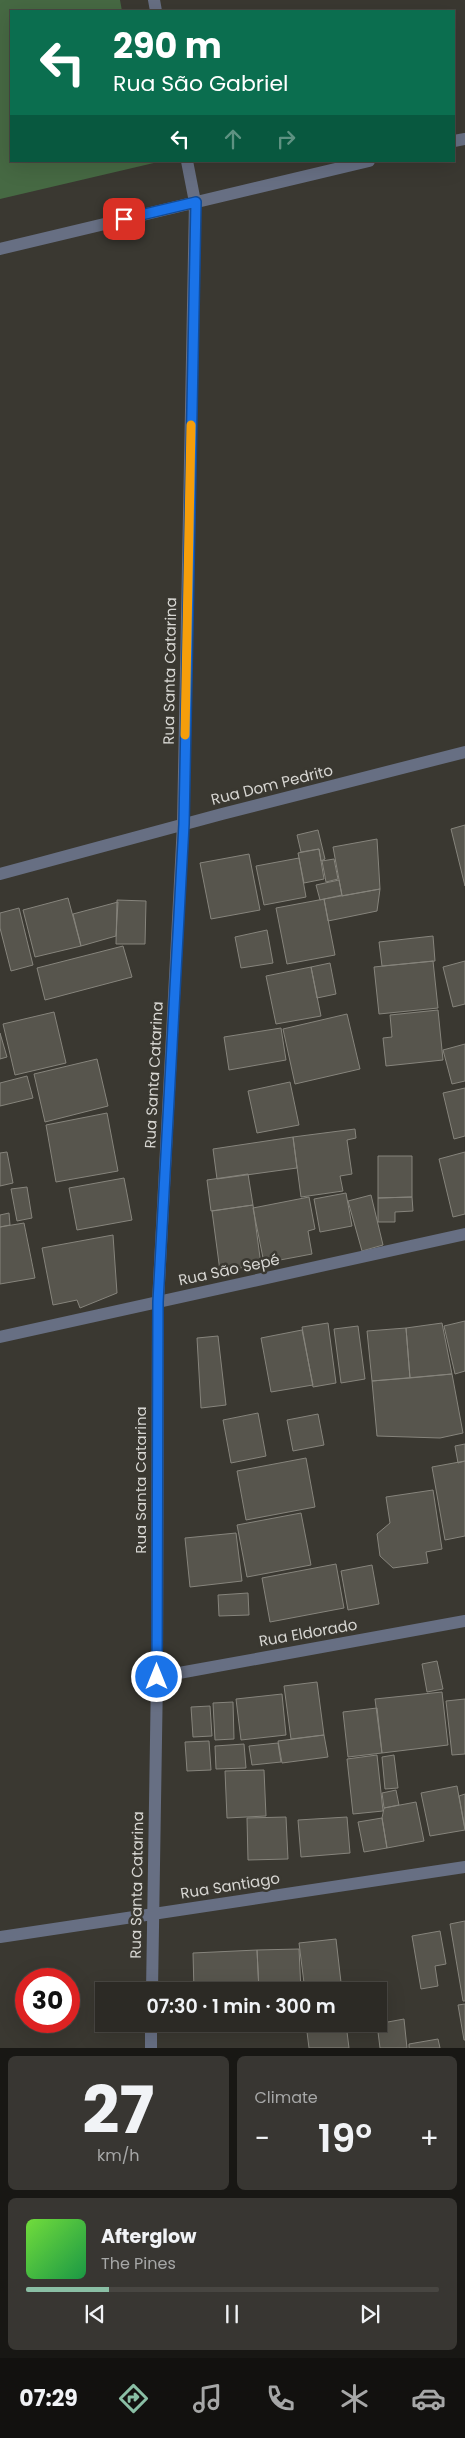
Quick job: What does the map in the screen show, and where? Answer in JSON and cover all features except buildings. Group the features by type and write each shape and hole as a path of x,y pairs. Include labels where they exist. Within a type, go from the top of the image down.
{"street":[{"name":"Rua Santa Catarina","path":"152,1982 157,1677 158,1302 184,824 196,202 187,162"},
{"path":"0,249 365,162"},
{"name":"Rua Dom Pedrito","path":"0,874 184,824 465,752"},
{"name":"Rua São Sepé","path":"0,1337 465,1234"},
{"name":"Rua Eldorado","path":"157,1677 465,1621"},
{"name":"Rua Santiago","path":"0,1937 465,1867"},
{"path":"150,2048 151,2032"}],"green space":[{"path":"0,0 120,0 122,10 10,10 10,162 158,162 0,199"}],"slow traffic":[{"path":"185,735 191,425"}],"route":[{"path":"124,219 196,202 184,824 158,1302 157,1677"}]}
